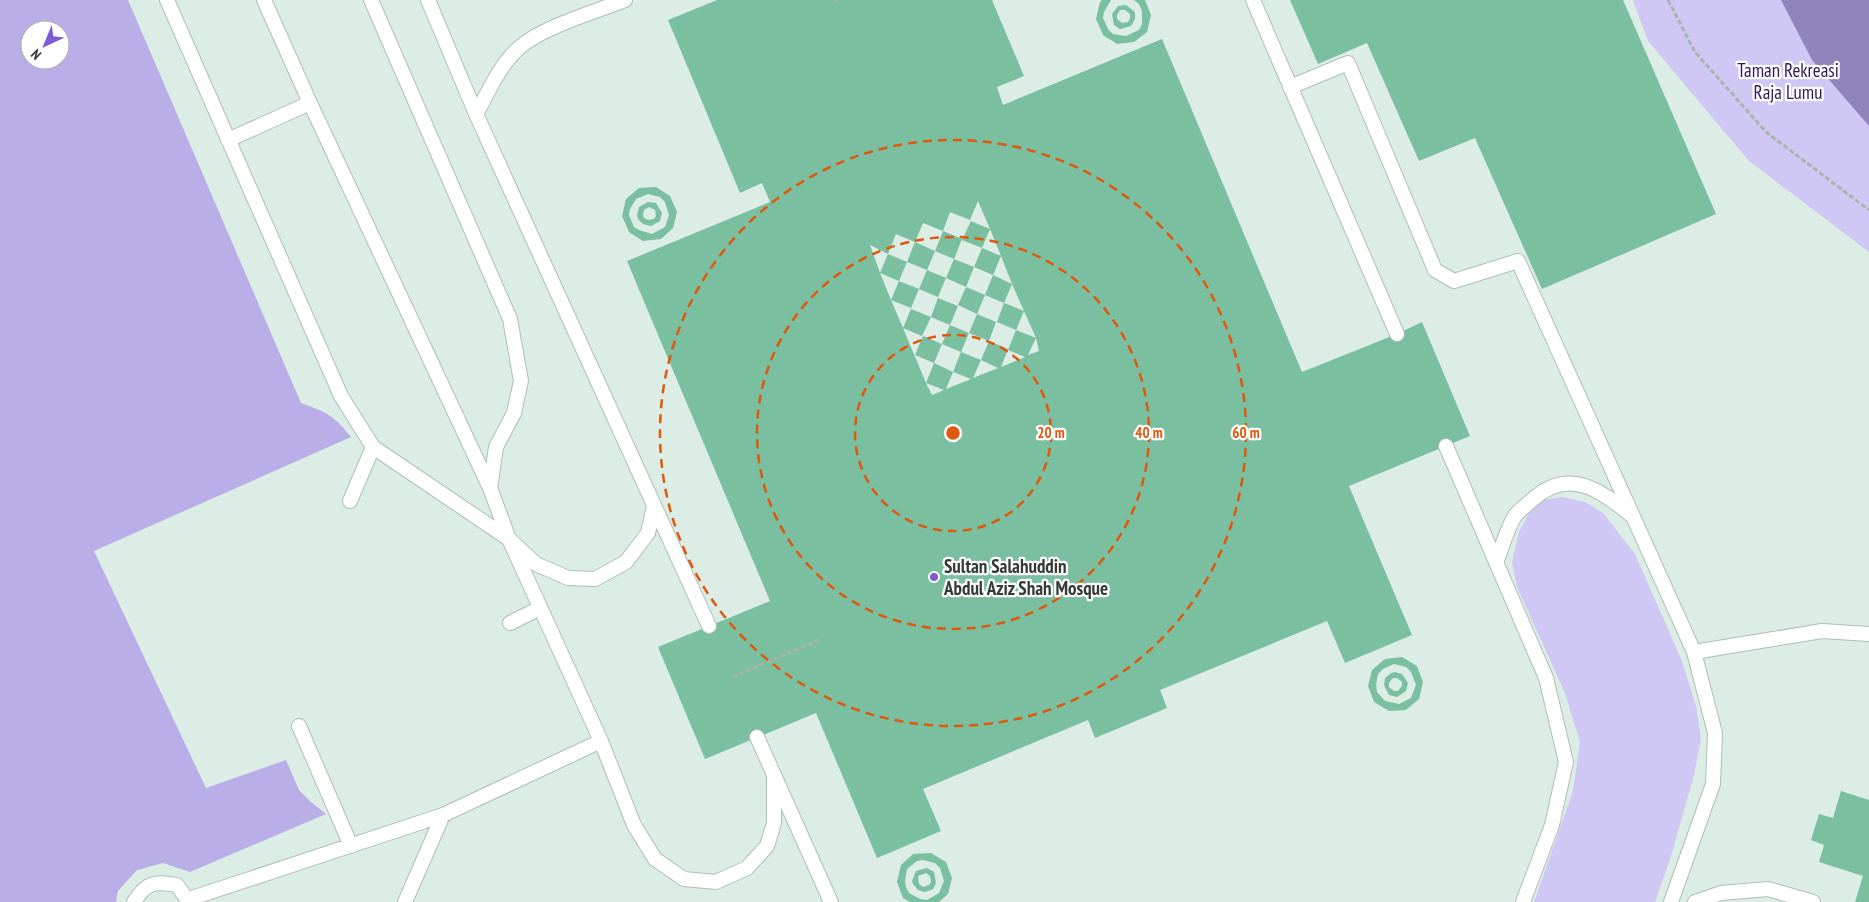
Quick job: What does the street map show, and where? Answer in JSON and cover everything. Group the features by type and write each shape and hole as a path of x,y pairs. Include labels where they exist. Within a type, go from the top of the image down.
{"lane":[{"path":"167,0 341,396 373,447 509,539 536,564 568,578 595,579 626,562 648,533 654,506"},
{"path":"264,0 310,103 490,488 509,539 600,742 634,825 655,859 684,879 716,882 746,868 767,846 774,823 774,778"},
{"path":"371,0 510,319 521,381 514,412 496,447 490,488"},
{"path":"428,0 476,114 709,626"},
{"path":"476,114 494,80 520,47 539,34 625,0"},
{"path":"1253,0 1397,334"},
{"path":"1290,87 1348,63 1435,270 1454,280 1518,261 1694,652 1715,733 1713,784 1671,902"},
{"path":"228,140 310,103"},
{"path":"1446,446 1546,678 1566,762 1552,825 1523,902"},
{"path":"350,501 373,447"},
{"path":"1496,562 1515,516 1540,493 1558,483 1576,483 1605,494 1633,516"},
{"path":"510,623 540,608"},
{"path":"1694,652 1822,630 1869,634"},
{"path":"299,726 351,846"},
{"path":"757,737 830,902"},
{"path":"134,902 142,889 158,882 176,885 189,901 443,815 600,742"},
{"path":"405,902 443,815"},
{"path":"1695,902 1721,893 1768,889 1813,902"}],"path":[{"path":"1668,0 1696,52 1766,132 1869,210"},
{"path":"732,677 819,640"}],"green space":[{"name":"Taman Rekreasi Raja Lumu","path":"1633,0 1869,0 1869,252 1749,161 1648,41"},
{"path":"1562,497 1585,502 1603,513 1635,554 1682,661 1696,706 1701,739 1694,775 1671,856 1655,902 1534,902 1573,791 1580,742 1565,693 1517,587 1512,562 1519,532 1530,511 1544,500"}],"shaded area":[{"path":"0,0 128,0 301,403 329,416 340,424 351,437 94,551 206,788 286,760 299,790 326,814 190,872 163,863 137,870 118,891 116,902 0,902"},
{"path":"1781,0 1869,0 1869,126 1812,60"}],"building":[{"path":"717,0 992,0 1024,76 997,87 1003,105 1162,39 1302,372 1422,322 1470,436 1349,486 1412,635 1345,663 1327,621 1160,690 1167,708 1095,738 1088,720 923,789 941,831 877,858 816,713 705,759 658,647 770,601 627,261 770,202 762,183 740,193 668,20","holes":["978,201 1036,338 1016,330 1008,350 1025,357 1001,367 1008,349 989,341 981,360 961,352 953,372 934,363 926,383 870,245 888,254 896,234 915,242 923,223 943,231 950,212 970,220","1036,338 1039,351 1028,355","981,360 998,368 973,378","953,372 971,379 946,389","926,383 944,390 932,395"]},
{"path":"1102,0 1111,0 1104,12 1103,18 1108,29 1113,34 1126,36 1139,30 1142,24 1142,11 1139,4 1134,0 1145,0 1151,15 1147,32 1134,42 1117,44 1103,35 1096,19"},
{"path":"1290,0 1623,0 1716,214 1542,289 1475,138 1419,161 1367,43 1318,64"},
{"path":"1126,5 1135,12 1135,19 1131,26 1120,29 1114,25 1112,14 1118,6","holes":["1120,10 1125,10 1130,14 1130,18 1128,22 1122,23 1117,19 1117,15"]},
{"path":"656,187 670,196 677,212 673,228 661,239 643,241 629,232 622,216 626,199 639,188","holes":["648,194 660,197 665,202 669,215 665,227 652,234 634,227 629,215 636,199"]},
{"path":"648,202 656,203 662,213 660,221 651,226 643,224 637,215 639,207","holes":["649,207 655,210 656,216 654,219 648,220 644,218 644,210"]},
{"path":"971,221 990,229 982,248 962,240"},
{"path":"943,231 962,239 954,259 935,251"},
{"path":"915,242 935,251 927,270 907,262"},
{"path":"982,248 1001,256 993,275 974,267"},
{"path":"888,254 907,262 899,281 880,273"},
{"path":"954,259 974,267 966,287 946,278"},
{"path":"927,270 946,278 938,297 919,289"},
{"path":"993,275 1012,284 1004,303 985,295"},
{"path":"899,281 919,289 911,308 891,300"},
{"path":"966,287 985,295 977,314 958,305"},
{"path":"938,298 958,306 950,325 931,317"},
{"path":"1004,303 1024,311 1016,330 997,322"},
{"path":"911,309 931,317 922,336 903,328"},
{"path":"977,314 996,322 989,341 969,333"},
{"path":"950,325 969,333 961,352 942,344"},
{"path":"923,336 942,344 934,363 915,355"},
{"path":"1402,657 1417,666 1423,682 1419,699 1406,710 1389,711 1374,702 1368,686 1372,670 1385,659","holes":["1394,664 1406,667 1411,672 1416,685 1411,698 1399,704 1385,701 1377,692 1378,674 1383,669"]},
{"path":"1391,673 1402,674 1408,683 1406,691 1397,697 1389,695 1384,685 1385,678","holes":["1393,678 1397,678 1402,682 1402,686 1398,691 1394,691 1389,687 1389,683"]},
{"path":"1841,791 1869,800 1869,902 1855,902 1863,876 1819,862 1824,845 1811,840 1819,814 1833,818"},
{"path":"931,853 946,862 952,878 948,894 939,902 910,902 903,898 897,882 901,865 913,854","holes":["923,860 935,863 940,868 944,881 939,893 927,900 920,899 909,893 905,881 907,869 917,861"]},
{"path":"927,868 934,872 936,883 933,889 925,892 918,890 912,881 916,871","holes":["926,873 930,876 931,882 929,885 923,887 919,884 918,876"]}],"place":[{"name":"Sultan Salahuddin Abdul Aziz Shah Mosque","path":"934,577"}]}
